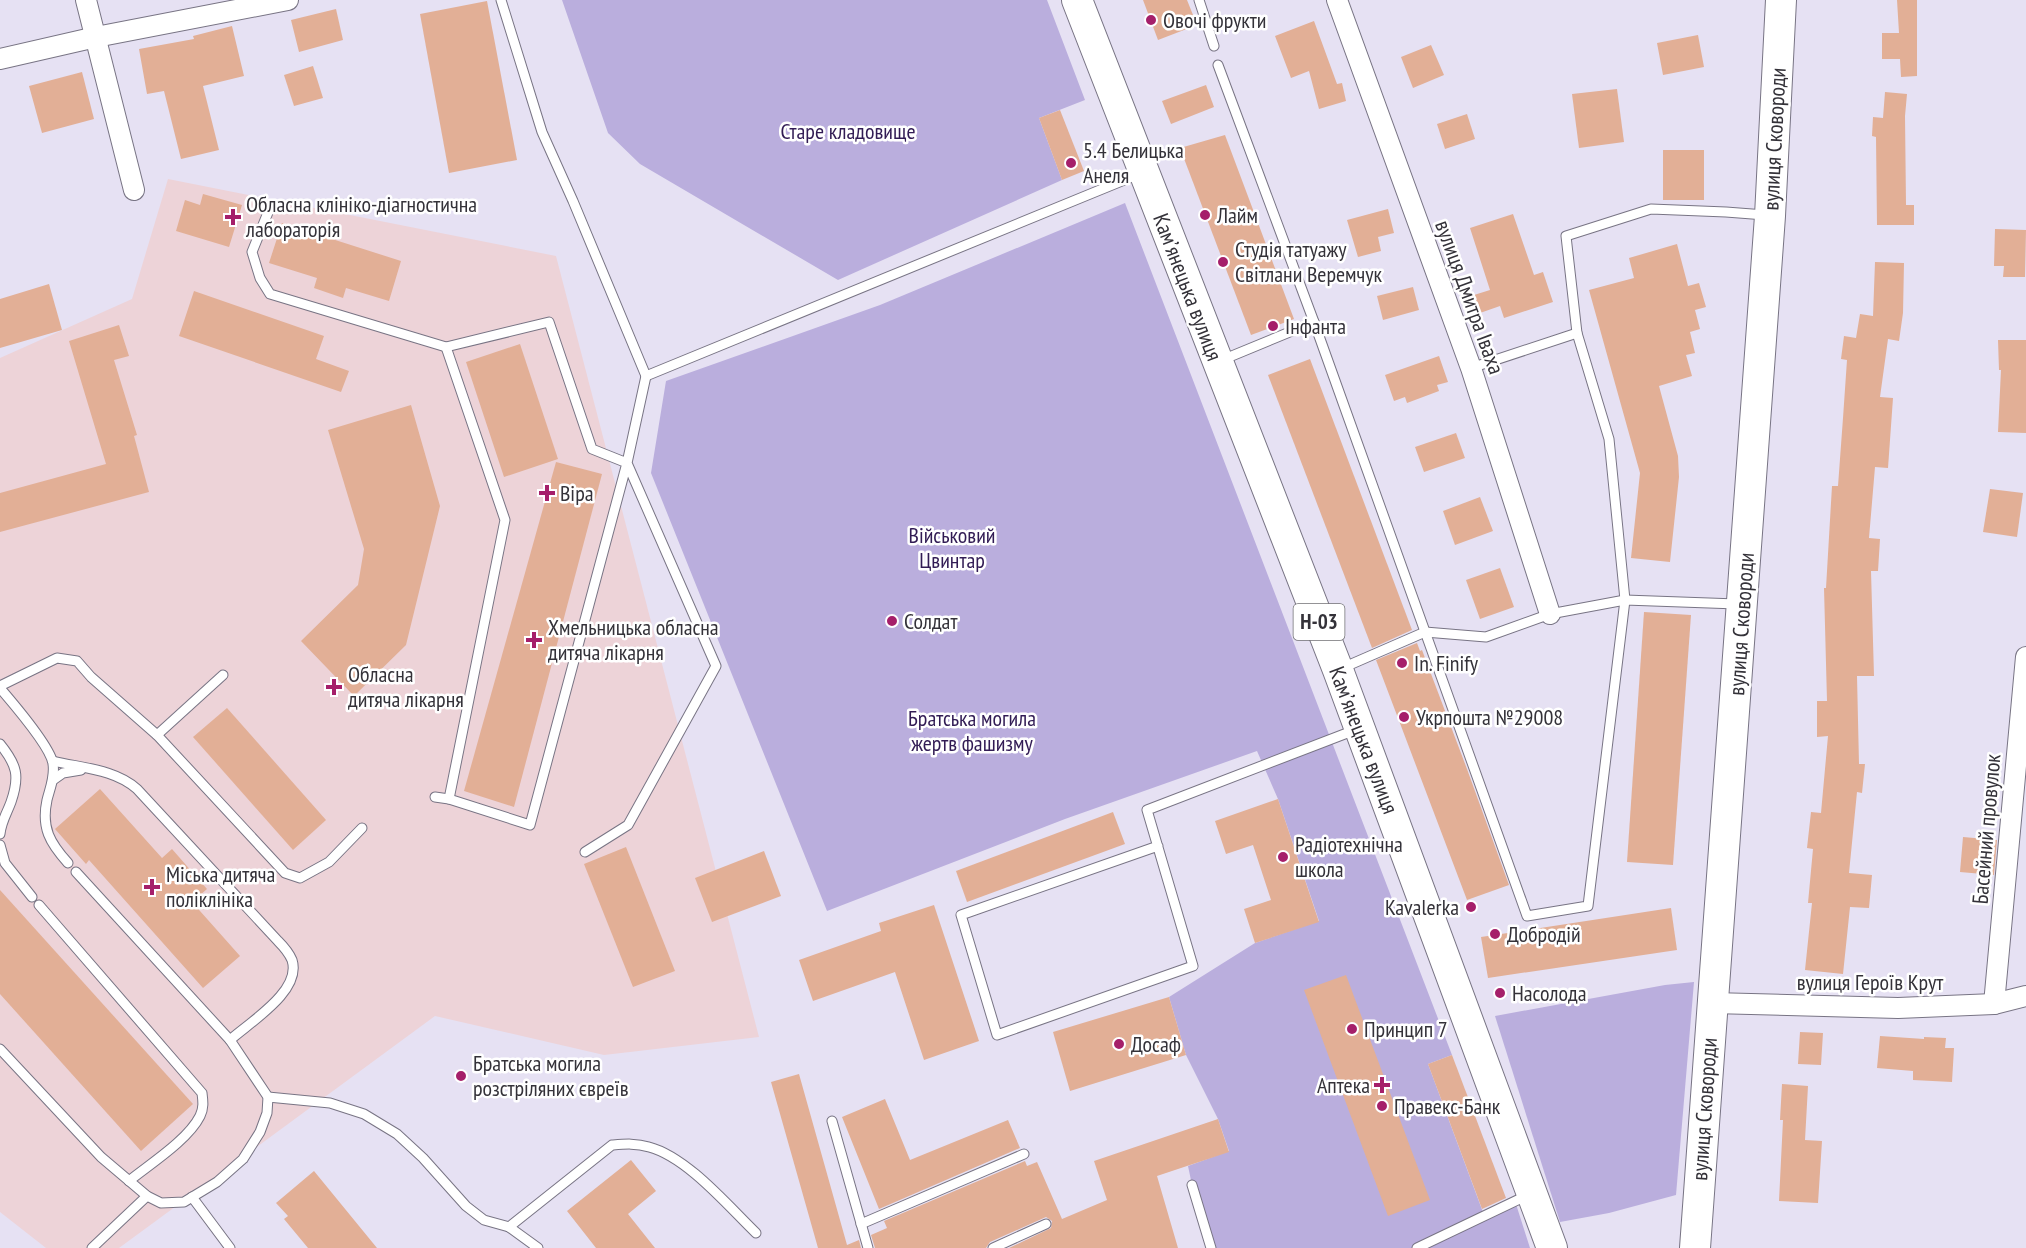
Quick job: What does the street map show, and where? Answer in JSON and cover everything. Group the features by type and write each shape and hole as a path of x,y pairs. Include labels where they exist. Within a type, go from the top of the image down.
{"main road":[{"name":"Камʼянецька вулиця","path":"1077,0 1338,670 1552,1248"},
{"name":"вулиця Сковороди","path":"1695,1248 1770,216 1781,0"}],"street":[{"path":"86,0 134,190"},
{"path":"0,59 96,37 288,0"},
{"name":"вулиця Дмитра Іваха","path":"1337,0 1471,368 1550,614"},
{"name":"Басейний провулок","path":"1994,1004 2026,657"},
{"name":"вулиця Героїв Крут","path":"1712,1003 1898,1008 1994,1004 2026,996"}],"lane":[{"path":"435,797 530,825 627,463 646,376 542,132 501,0"},
{"path":"1199,0 1214,46"},
{"path":"1218,65 1314,322 1527,916 1588,906 1625,600 1610,439 1577,333 1566,236 1651,209 1770,216"},
{"path":"646,376 1144,172"},
{"path":"269,210 252,252 261,278 270,294 446,347 549,322 592,449 627,463 716,666 628,825 585,852"},
{"path":"1217,363 1314,322"},
{"path":"1471,368 1577,333"},
{"path":"446,347 504,520 448,799"},
{"path":"1338,670 1425,632 1486,637 1550,614 1625,600 1743,604"},
{"path":"68,863 49,838 45,819 53,780 53,761 34,729 0,687 57,658 77,661 157,735 285,873 300,878 313,871 328,862 362,828"},
{"path":"157,735 223,675"},
{"path":"1158,846 961,915 997,1035 1193,966 1158,846 1147,810 1360,728"},
{"path":"0,744 14,761 16,780 12,801 0,834"},
{"path":"53,761 108,773 128,781 278,940 291,959 292,979 286,991 230,1040"},
{"path":"53,780 63,773 84,769"},
{"path":"0,845 5,864 32,897"},
{"path":"0,1049 101,1156 147,1196 161,1203 184,1202 217,1182 243,1160 260,1132 267,1113 268,1097 230,1040 76,872"},
{"path":"39,905 202,1093 203,1105 200,1117 180,1141 129,1181"},
{"path":"268,1097 330,1103 364,1114 397,1134 466,1206 484,1220 509,1227 538,1248"},
{"path":"832,1121 868,1248"},
{"path":"509,1227 612,1145 633,1143 651,1147 676,1159 756,1233"},
{"path":"861,1224 1024,1154"},
{"path":"1192,1185 1211,1248"},
{"path":"1417,1248 1532,1193"},
{"path":"92,1248 147,1196"},
{"path":"192,1197 230,1248"},
{"path":"993,1248 1046,1224"}],"shaded area":[{"name":"Обласна дитяча лікарня","path":"168,179 556,256 759,1037 604,1055 435,1016 119,1248 46,1248 0,1212 0,358 132,299"}],"green space":[{"name":"Старе кладовище","path":"562,0 1047,0 1085,100 1039,118 1062,180 838,280 640,164 608,133"},
{"name":"Військовий Цвинтар","path":"1125,203 1452,1055 1428,1064 1484,1215 1515,1201 1530,1248 1211,1248 1188,1166 1229,1151 1218,1119 1186,1055 1169,997 1255,943 1319,921 1278,799 1257,751 1065,819 827,911 651,473 666,381 880,305"},
{"path":"1694,982 1676,1195 1609,1213 1560,1222 1495,1016 1665,985"}],"building":[{"path":"1143,0 1187,0 1197,25 1158,40"},
{"path":"1897,0 1917,0 1917,76 1901,77 1900,59 1882,59 1882,33 1899,33"},
{"path":"487,1 517,160 449,173 420,14"},
{"path":"336,9 343,40 299,52 291,20"},
{"path":"1314,21 1337,84 1342,83 1346,101 1319,109 1309,71 1291,78 1275,36"},
{"path":"232,26 244,76 203,86 219,150 181,159 164,91 147,94 139,49 194,39 193,36"},
{"path":"1698,35 1704,67 1663,75 1657,43"},
{"path":"1431,45 1444,75 1413,88 1401,57"},
{"path":"313,66 323,98 294,106 284,75"},
{"path":"82,72 94,119 42,133 29,86"},
{"path":"1206,85 1214,107 1171,124 1162,101"},
{"path":"1617,89 1624,142 1579,148 1572,94"},
{"path":"1885,92 1907,94 1905,116 1906,205 1914,205 1914,225 1877,225 1876,137 1872,136 1873,117 1883,118"},
{"path":"1060,110 1084,171 1062,180 1039,118"},
{"path":"1467,114 1475,139 1445,149 1437,124"},
{"path":"1225,135 1294,319 1251,335 1180,148"},
{"path":"1663,150 1704,150 1704,200 1663,200"},
{"path":"203,194 242,205 229,247 176,231 185,200 200,205"},
{"path":"1388,209 1394,233 1378,237 1381,251 1358,257 1347,220"},
{"path":"1513,214 1534,275 1543,272 1553,302 1504,318 1500,306 1480,313 1474,295 1490,290 1470,228"},
{"path":"282,223 401,261 389,301 346,288 343,298 314,288 317,278 269,263"},
{"path":"1995,229 2026,230 2025,277 2003,277 2004,266 1994,266"},
{"path":"1677,244 1688,286 1699,283 1706,307 1695,310 1700,329 1690,332 1695,353 1686,355 1692,376 1659,386 1678,456 1679,477 1670,562 1631,558 1640,473 1589,290 1634,278 1629,258"},
{"path":"1875,262 1904,263 1903,313 1899,341 1888,339 1880,397 1893,398 1888,468 1875,467 1869,538 1880,539 1878,571 1871,571 1874,676 1857,676 1859,764 1865,764 1862,793 1857,792 1849,873 1872,875 1869,908 1850,907 1843,974 1805,970 1812,903 1808,903 1813,849 1807,848 1811,812 1821,813 1828,736 1817,737 1817,701 1827,701 1824,588 1826,588 1832,486 1838,486 1847,360 1841,359 1844,336 1856,338 1860,314 1873,316"},
{"path":"49,284 62,330 0,348 0,299"},
{"path":"1413,287 1419,310 1383,320 1377,296"},
{"path":"194,291 324,336 316,359 349,371 341,392 179,336"},
{"path":"119,325 129,356 114,360 137,435 134,436 149,492 0,532 0,493 106,464 69,341"},
{"path":"1998,340 2026,340 2026,433 1998,432 2001,370 1999,370"},
{"path":"520,344 558,459 504,477 466,362"},
{"path":"1439,356 1448,382 1437,385 1439,391 1407,403 1405,397 1394,401 1385,375"},
{"path":"1310,359 1412,630 1372,648 1268,375"},
{"path":"411,405 440,506 406,645 354,696 301,641 358,585 364,549 328,430"},
{"path":"1456,433 1465,458 1424,472 1415,447"},
{"path":"556,462 602,474 514,807 464,791"},
{"path":"1990,489 2023,493 2017,537 1983,532"},
{"path":"1480,497 1493,531 1455,545 1443,511"},
{"path":"1500,568 1514,607 1480,619 1466,580"},
{"path":"1644,612 1691,615 1673,865 1627,862"},
{"path":"1417,643 1420,651 1422,650 1509,885 1467,900 1376,660"},
{"path":"227,708 326,820 293,850 193,737"},
{"path":"100,789 162,858 172,849 207,889 192,902 240,956 203,988 89,860 86,864 55,829"},
{"path":"1278,799 1319,922 1255,943 1244,909 1271,900 1253,845 1226,854 1215,821"},
{"path":"1113,812 1125,844 967,902 956,871"},
{"path":"1963,837 1997,840 1994,875 1960,872"},
{"path":"626,847 675,971 633,987 584,864"},
{"path":"764,851 781,896 712,922 695,878"},
{"path":"0,890 193,1104 141,1151 0,994"},
{"path":"934,905 979,1041 924,1060 895,972 813,1001 799,960 881,931 879,923"},
{"path":"1671,908 1677,950 1488,978 1481,937"},
{"path":"1346,975 1430,1200 1388,1216 1304,990"},
{"name":"Досаф","path":"1169,997 1186,1055 1070,1091 1053,1032"},
{"path":"1800,1032 1823,1033 1821,1065 1798,1064"},
{"path":"1880,1036 1946,1038 1945,1048 1954,1048 1952,1082 1913,1080 1913,1071 1877,1068"},
{"path":"1452,1055 1506,1198 1482,1209 1428,1064"},
{"path":"799,1074 847,1245 859,1240 861,1248 818,1248 771,1082"},
{"path":"1782,1084 1808,1086 1805,1140 1822,1141 1818,1203 1779,1201 1783,1120 1780,1120"},
{"path":"885,1099 910,1160 1008,1120 1020,1148 879,1209 842,1117"},
{"path":"1218,1119 1229,1152 1157,1176 1178,1248 1009,1248 1051,1228 1052,1221 1046,1217 990,1242 986,1248 875,1248 871,1235 887,1228 884,1221 1025,1161 1027,1166 1037,1162 1062,1219 1107,1200 1094,1161"},
{"path":"631,1160 656,1191 628,1214 655,1248 596,1248 567,1211"},
{"path":"314,1171 377,1248 308,1248 284,1219 288,1216 276,1203"}],"place":[{"name":"Овочі фрукти","path":"1151,20"},
{"name":"5.4 Белицька Анеля","path":"1071,163"},
{"name":"Лайм","path":"1205,215"},
{"name":"Обласна клініко-діагностична лабораторія","path":"233,217"},
{"name":"Студія татуажу Світлани Веремчук","path":"1223,262"},
{"name":"Інфанта","path":"1273,326"},
{"name":"Віра","path":"547,493"},
{"name":"Солдат","path":"892,621"},
{"name":"Хмельницька обласна дитяча лікарня","path":"534,640"},
{"name":"In. Finify","path":"1402,663"},
{"name":"Обласна дитяча лікарня","path":"334,687"},
{"name":"Укрпошта №29008","path":"1404,717"},
{"name":"Радіотехнічна школа","path":"1283,857"},
{"name":"Міська дитяча поліклініка","path":"152,887"},
{"name":"Kavalerka","path":"1471,907"},
{"name":"Добродій","path":"1495,934"},
{"name":"Насолода","path":"1500,993"},
{"name":"Принцип 7","path":"1352,1029"},
{"name":"Досаф","path":"1119,1044"},
{"name":"Братська могила розстріляних євреїв","path":"461,1076"},
{"name":"Аптека","path":"1382,1085"},
{"name":"Правекс-Банк","path":"1382,1106"}],"park label":[{"name":"Братська могила жертв фашизму","path":"972,730"}]}
